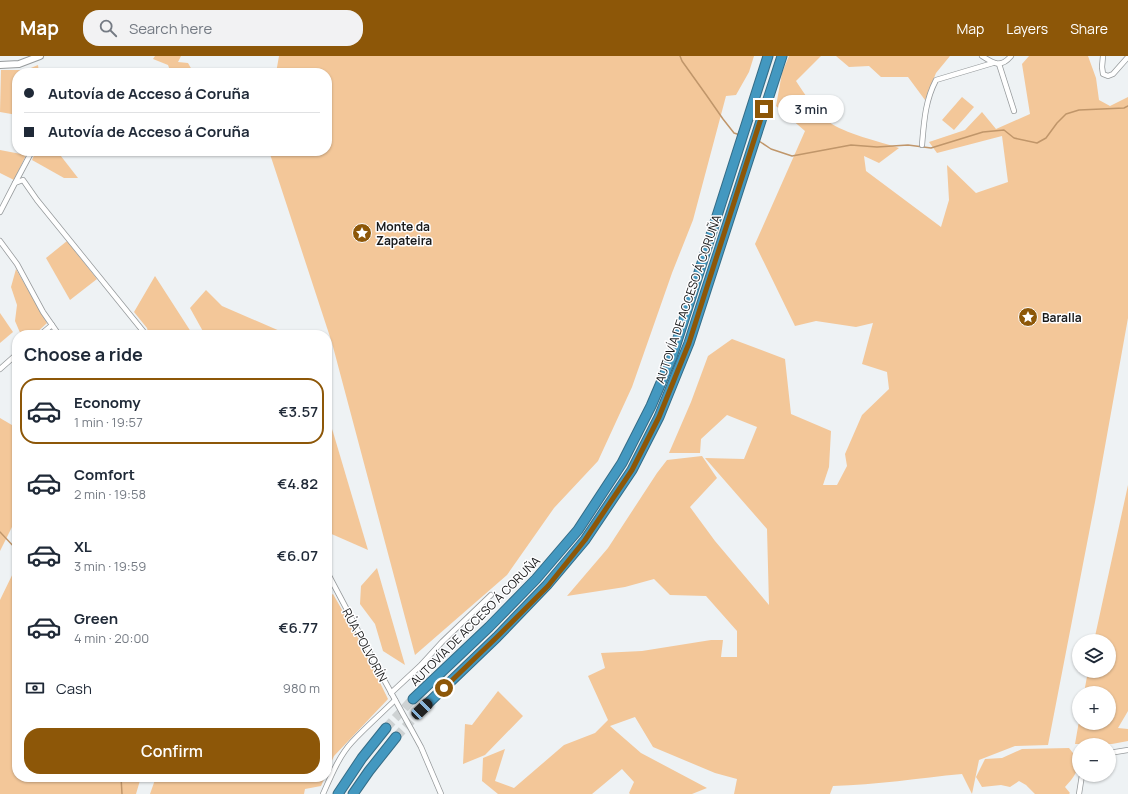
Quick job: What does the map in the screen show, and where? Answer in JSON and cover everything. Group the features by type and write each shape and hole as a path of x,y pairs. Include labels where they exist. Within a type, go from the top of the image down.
{"highway":[{"name":"AUTOVÍA DE ACCESO Á CORUÑA","path":"413,700 490,627 536,579 578,530 622,463 651,406 672,357 768,56"},
{"name":"AUTOVÍA DE ACCESO Á CORUÑA","path":"422,709 548,586 585,540 632,470 659,417 689,343 782,56"},
{"path":"338,794 362,758 386,728"},
{"path":"354,794 396,737"}],"street":[{"path":"0,65 19,64 40,56"},
{"path":"982,56 992,63"},
{"path":"922,145 925,109 936,80 992,63 999,64 1006,62 1012,56"},
{"path":"1103,56 1103,74 1108,76 1113,74 1128,57"},
{"path":"999,64 1014,111"},
{"path":"0,212 29,156"},
{"path":"15,183 23,180 142,330"},
{"path":"0,241 18,264 43,312 55,330"},
{"path":"46,330 52,325"},
{"path":"0,369 12,358"},
{"name":"RÚA POLVORÍN","path":"332,581 421,747 441,794"},
{"path":"332,773 352,742 442,642 491,595"},
{"path":"1116,752 1128,750"},
{"path":"323,794 328,782"},
{"path":"1079,794 1081,782"}],"shaded area":[{"path":"155,56 181,56 178,62 188,63 191,68 169,68 168,65 153,59"},
{"path":"279,56 754,56 749,72 736,95 726,96 693,220 672,273 632,387 598,461 554,508 507,575 415,655 332,343 332,330 328,330 271,156 332,156 332,68 277,68"},
{"path":"789,56 821,56 796,81 803,92 820,113 835,126 899,148 879,163 864,156 866,171 941,227 949,200 947,165 976,193 1008,182 1002,136 937,153 929,142 965,130 982,112 996,129 1030,114 1022,64 1029,56 1088,56 1096,78 1099,100 1110,106 1128,97 1128,318 1095,502 1048,745 1015,746 979,760 972,794 962,774 881,783 833,786 830,794 734,794 737,779 715,773 653,747 635,717 610,726 641,753 707,788 692,794 630,794 629,793 634,782 622,769 592,794 498,794 482,781 483,758 505,749 495,781 514,788 564,745 595,733 608,720 588,676 605,668 601,653 642,651 711,640 723,640 721,657 737,657 737,631 706,596 670,595 654,579 625,587 567,596 608,548 667,460 702,456 717,478 690,507 715,541 769,605 767,529 705,458 744,459 757,427 727,415 701,439 700,453 669,453 691,402 708,356 732,339 785,359 791,414 831,431 829,467 823,485 837,485 847,466 845,454 862,415 889,389 887,372 862,364 873,323 856,327 816,321 795,326 755,244 805,131 776,106 782,73"},
{"path":"836,56 950,56 936,73 925,100 908,77 881,77 869,66 849,67"},
{"path":"38,65 38,68 31,68"},
{"path":"1,70 12,70 12,114 0,112"},
{"path":"962,97 974,107 954,130 942,120"},
{"path":"0,150 12,152 12,156 26,156 14,180 0,173"},
{"path":"34,156 61,156 78,178 64,178 32,160"},
{"path":"67,241 97,279 70,300 46,258"},
{"path":"16,269 47,323 39,330 19,330 15,321 17,305 11,287"},
{"path":"155,276 190,330 148,330 134,312"},
{"path":"206,290 222,306 277,330 202,330 190,308"},
{"path":"0,313 12,333 0,343"},
{"path":"0,418 12,425 12,527 0,551"},
{"path":"332,429 333,432 368,550 332,534"},
{"path":"1128,485 1128,711 1118,728 1128,729 1128,741 1116,743 1116,738 1076,738 1077,730 1116,730 1116,686 1085,686 1087,678 1116,678 1116,634 1096,634"},
{"path":"377,568 405,665 383,651 375,624 360,604 361,586"},
{"path":"12,575 12,782 140,782 136,794 0,794 0,600"},
{"path":"333,594 358,638 388,699 334,756 332,761"},
{"path":"498,691 523,716 485,755 463,764 465,724 472,725"},
{"path":"1069,748 1072,752 1072,779 1065,787 1070,793 1035,794 1026,785 1019,781 1010,787 1001,785 982,787 976,777 985,759 1002,758 1022,749"},
{"path":"154,782 323,782 321,786 305,789 304,794 150,794"}],"waterway":[{"path":"680,56 723,119 734,133 740,135"},
{"path":"759,141 771,149 792,156 851,145 877,147 908,145 931,148 983,132 1004,130 1014,138 1037,143 1046,138 1066,114 1079,110 1124,108 1128,106"},
{"path":"0,532 12,545"},
{"path":"121,782 122,794"}],"tunnel":[{"path":"386,728 413,699"},
{"path":"396,737 422,709"}],"place":[{"name":"Monte da Zapateira","path":"362,233"},
{"name":"Baralla","path":"1028,317"}],"route":[{"path":"444,688 548,586 585,540 632,470 659,417 689,343 764,109"}]}
